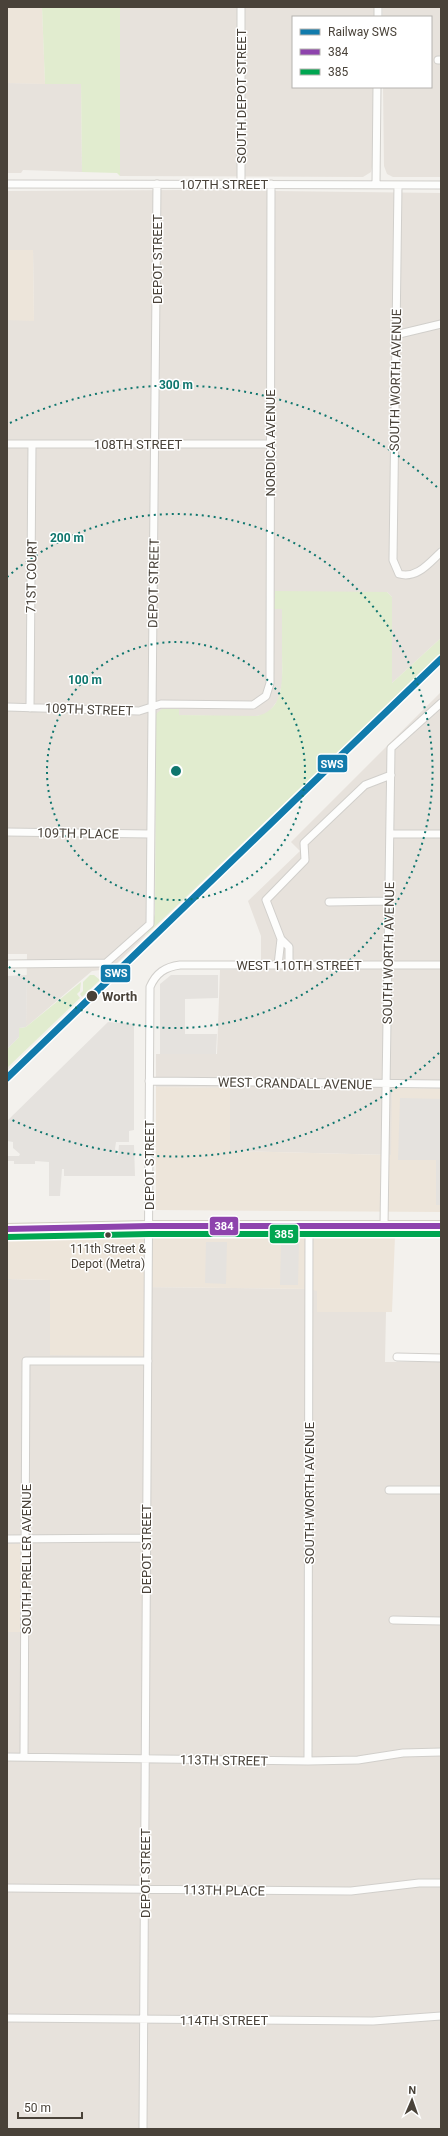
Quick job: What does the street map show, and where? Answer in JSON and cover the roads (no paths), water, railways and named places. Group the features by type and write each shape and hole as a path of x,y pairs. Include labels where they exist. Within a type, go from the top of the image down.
{"main road":[{"path":"7,1229 149,1226 441,1226"}],"street":[{"name":"SOUTH DEPOT STREET","path":"241,7 241,184"},
{"path":"376,184 377,88"},
{"name":"107TH STREET","path":"7,184 441,185"},
{"name":"DEPOT STREET","path":"7,964 106,963 150,924 150,707 155,444 157,184"},
{"name":"NORDICA AVENUE","path":"264,699 270,683 271,184"},
{"name":"SOUTH WORTH AVENUE","path":"398,185 392,553 393,560 399,574 404,576 418,573 441,552"},
{"path":"395,335 441,324"},
{"name":"108TH STREET","path":"7,444 270,444"},
{"name":"71ST COURT","path":"30,708 32,444"},
{"name":"109TH STREET","path":"7,707 139,711 161,704 253,705 264,699"},
{"name":"SOUTH WORTH AVENUE","path":"384,1226 391,748 441,703"},
{"path":"289,965 289,947 281,939 266,900 305,860 304,843 365,785 390,774"},
{"name":"109TH PLACE","path":"7,832 150,834"},
{"path":"390,834 441,834"},
{"path":"329,902 389,901"},
{"path":"278,965 281,939"},
{"name":"WEST 110TH STREET","path":"159,973 166,968 180,965 441,965"},
{"name":"DEPOT STREET","path":"143,2129 150,987 159,973"},
{"name":"WEST CRANDALL AVENUE","path":"149,1081 441,1084"},
{"name":"SOUTH WORTH AVENUE","path":"308,1761 309,1226"},
{"path":"397,1358 441,1358"},
{"name":"SOUTH PRELLER AVENUE","path":"24,1757 26,1361 148,1361"},
{"path":"389,1490 441,1490"},
{"path":"7,1539 146,1538"},
{"path":"393,1620 441,1621"},
{"name":"113TH STREET","path":"7,1757 308,1761 358,1760 403,1753 441,1752"},
{"name":"113TH PLACE","path":"7,1888 351,1891 419,1883 441,1883"},
{"name":"114TH STREET","path":"7,2018 373,2021 441,2016"}],"rail line":[{"name":"SWS","path":"7,1078 441,659"}],"place":[{"name":"Worth","path":"92,996"},
{"name":"111th Street & Depot (Metra)","path":"108,1235"}]}
